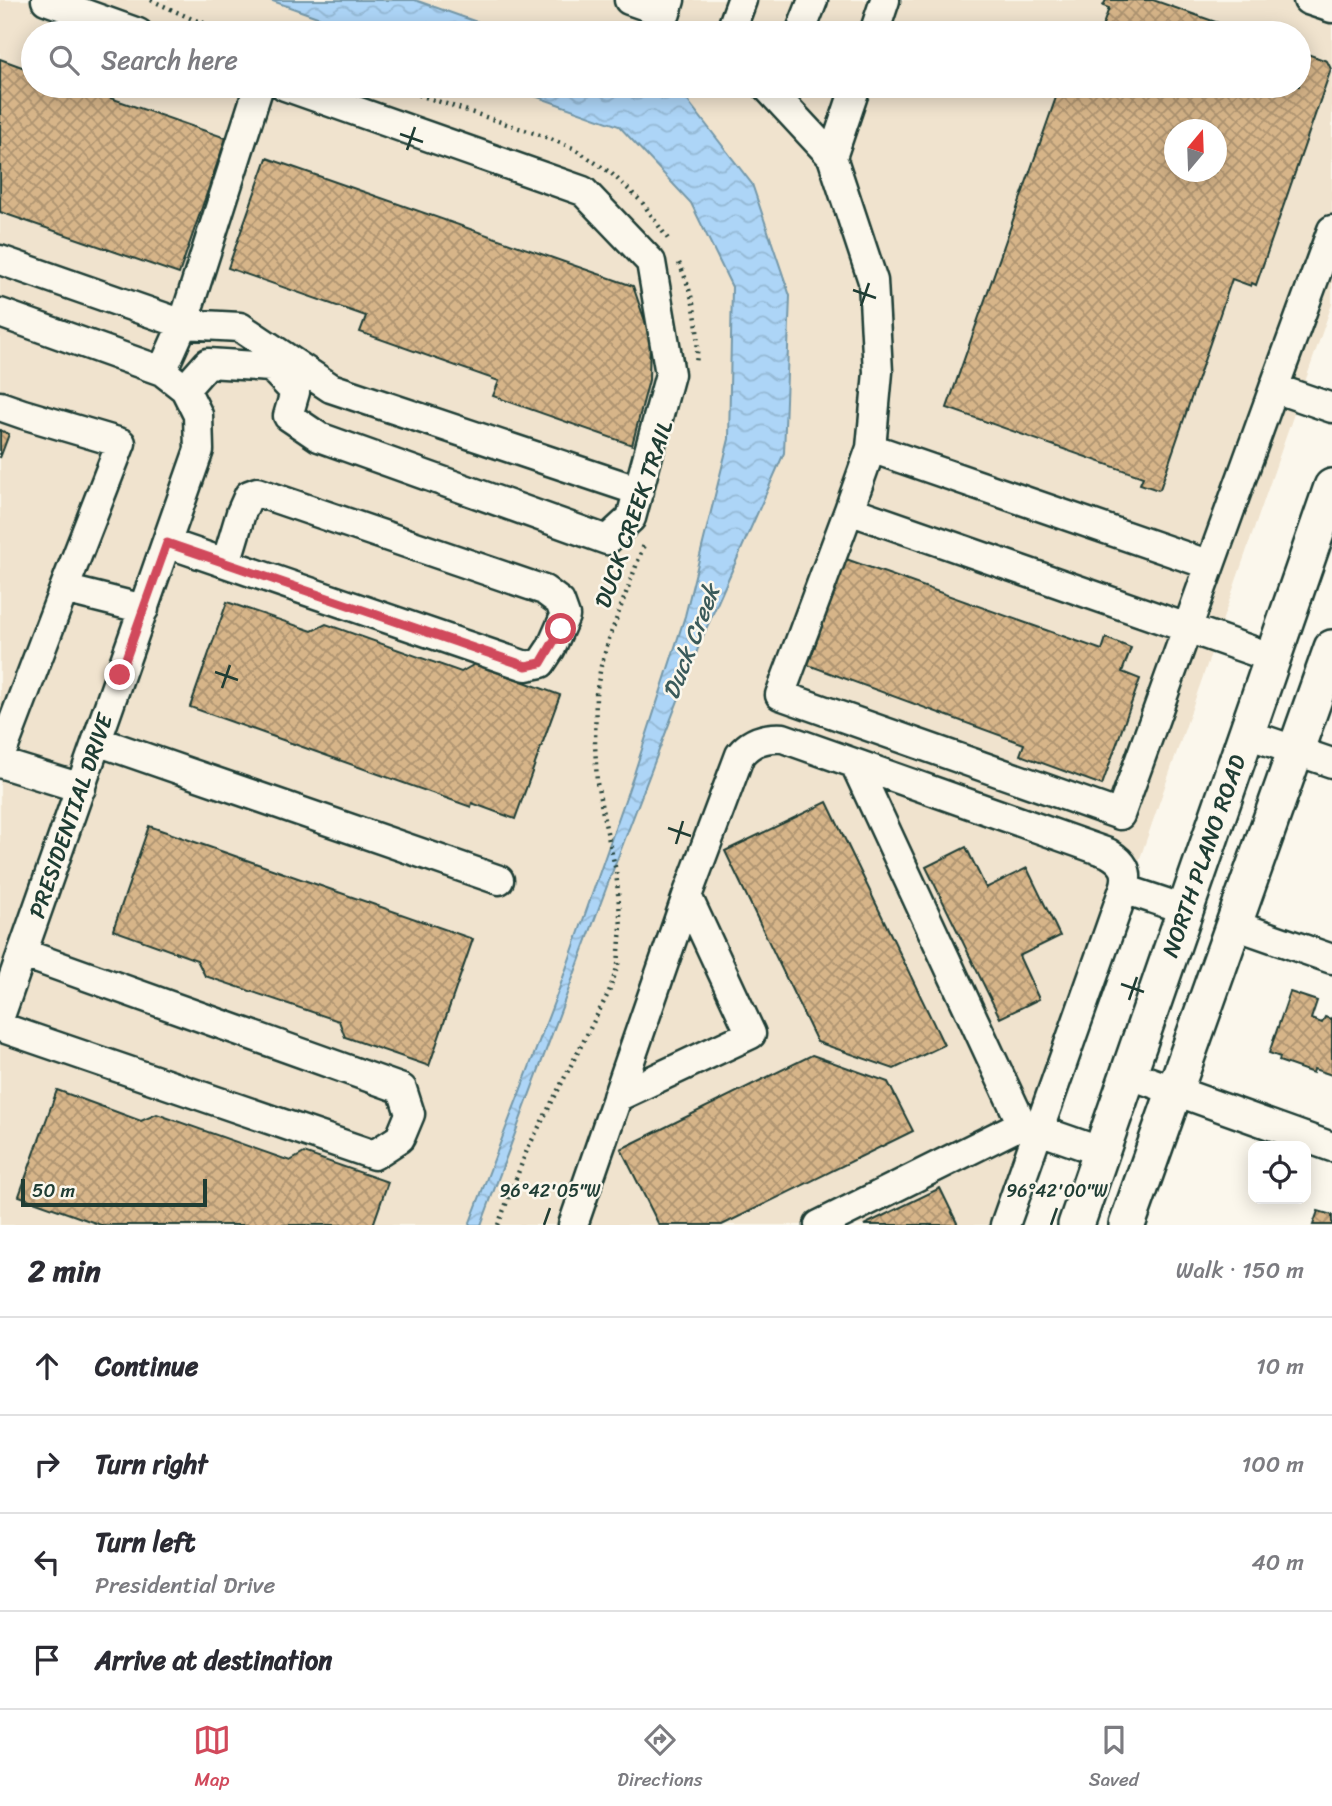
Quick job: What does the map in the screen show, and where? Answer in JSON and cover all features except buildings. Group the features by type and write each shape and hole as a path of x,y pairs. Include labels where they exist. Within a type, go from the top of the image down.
{"main road":[{"name":"NORTH PLANO ROAD","path":"1076,1225 1332,486"},
{"path":"1127,1225 1332,648"}],"street":[{"path":"46,0 105,21"},
{"path":"629,0 666,13 670,0"},
{"path":"734,21 742,0"},
{"path":"805,21 813,0"},
{"path":"878,21 885,0"},
{"path":"1308,0 1332,9"},
{"path":"162,371 183,324 255,98"},
{"path":"275,359 295,392 288,416 319,437 607,540 631,518 670,373 651,262 583,191 319,98"},
{"path":"782,98 832,157 873,281 878,372 871,448 780,695 1120,815 1332,230"},
{"path":"832,157 852,98"},
{"path":"0,260 183,324 240,327 275,359 331,388 639,491"},
{"path":"0,313 162,371 185,389 208,363 275,359"},
{"path":"1274,388 1332,408"},
{"name":"PRESIDENTIAL DRIVE","path":"0,1016 5,988 22,953 199,450 198,415 185,389"},
{"path":"0,405 121,443 0,757"},
{"path":"871,448 1210,565"},
{"path":"167,543 226,564 526,666 541,663 565,616 560,602 544,590 257,492 249,495 241,513 226,564"},
{"path":"849,510 1273,658"},
{"path":"64,589 144,609"},
{"path":"1247,734 1332,763"},
{"path":"573,1225 687,896 740,755 762,739 783,738 1108,853 1122,863 1127,880 1031,1126 1005,1225"},
{"path":"97,741 499,880"},
{"path":"0,763 81,788"},
{"path":"855,764 1031,1126 1102,1152"},
{"path":"1124,888 1184,909"},
{"path":"617,1097 751,1034 687,896"},
{"path":"1234,925 1332,959"},
{"path":"0,1027 374,1155 400,1138 410,1114 402,1089 22,953"},
{"path":"1128,1074 1332,1147"},
{"path":"820,1225 1031,1126"}],"path":[{"path":"151,0 198,21"},
{"path":"428,98 573,148 611,173 642,202 673,249"},
{"path":"678,261 690,285 697,324 696,366"},
{"name":"DUCK CREEK TRAIL","path":"498,1225 527,1150 609,992 618,965 621,926 616,871 597,783 596,694 610,636 648,532"}],"shaded area":[{"path":"0,0 1332,0 1332,304 1013,1225 0,1225"}],"water":[{"path":"270,0 415,0 474,21 329,21"},
{"name":"Duck Creek","path":"541,98 686,98 752,184 790,296 784,453 702,638 481,1225 469,1225 559,989 634,774 685,616 729,439 732,287 691,203 619,126"}],"route":[{"path":"120,675 167,543 526,666 541,663 561,629"}]}
